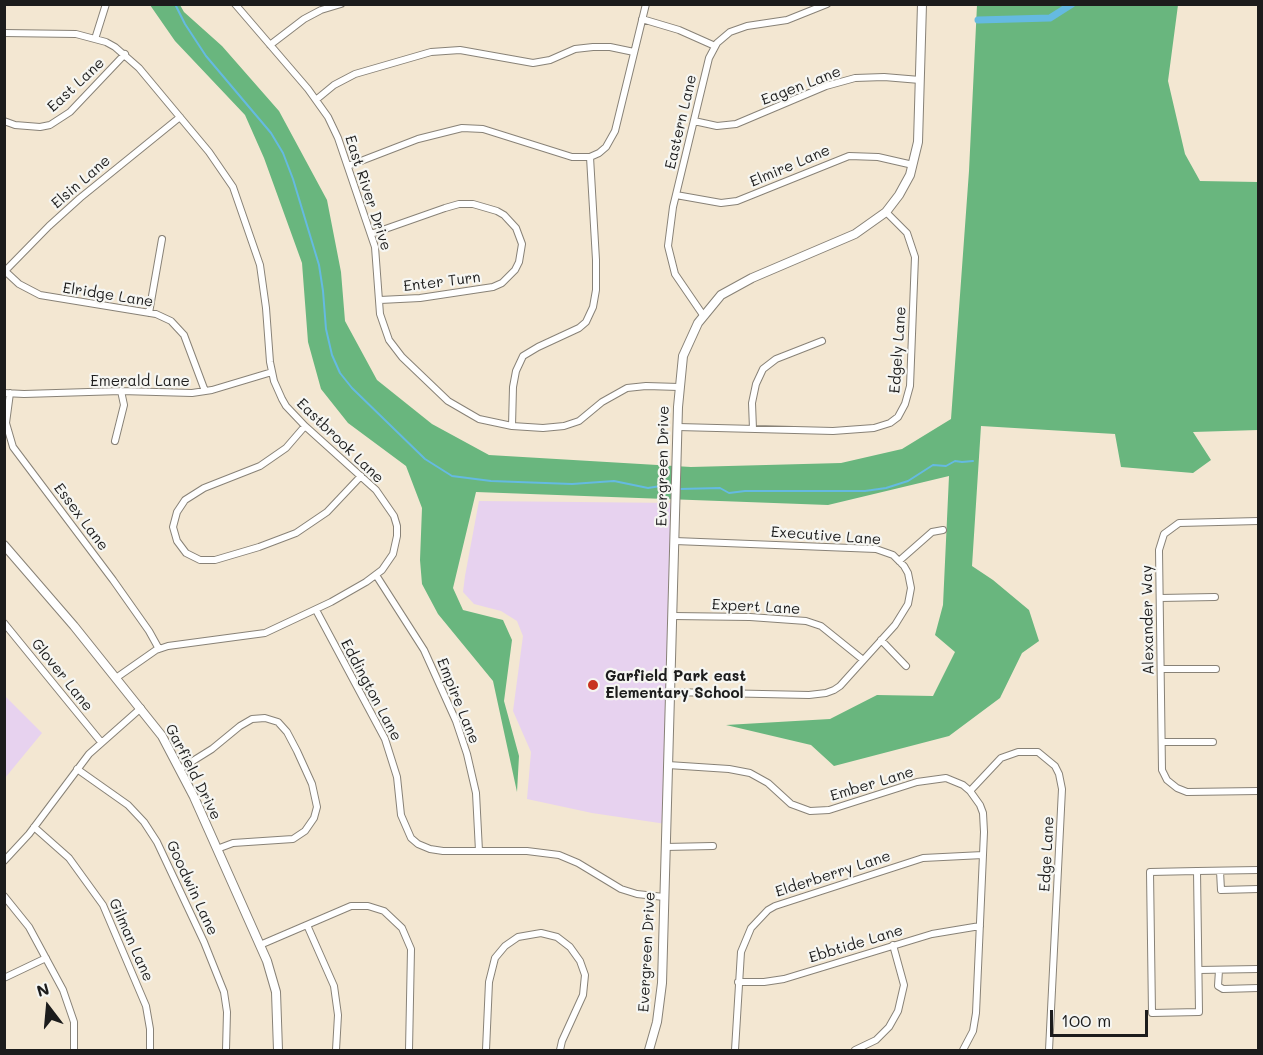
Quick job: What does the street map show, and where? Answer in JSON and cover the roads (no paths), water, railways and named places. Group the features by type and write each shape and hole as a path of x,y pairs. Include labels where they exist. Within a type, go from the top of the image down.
{"street":[{"path":"95,39 106,4"},
{"name":"East River Drive","path":"235,4 316,99 334,128 375,247 382,322 389,340 402,357 456,408 479,419 512,426 543,428 564,426 579,421 602,402 627,388 679,387"},
{"path":"270,45 304,19 340,4"},
{"path":"348,166 418,139 470,127 564,155 590,157 606,147 615,131 646,4"},
{"path":"642,19 679,30 715,46 722,36 738,28 777,22 827,4"},
{"name":"Evergreen Drive","path":"649,1050 660,1003 680,369 687,344 703,315 721,295 731,288 855,234 886,212 905,186 918,142 922,4"},
{"name":"Eastbrook Lane","path":"4,33 76,34 106,42 125,54 222,169 240,206 262,275 272,372 286,406 376,490 394,516 397,526 393,554 376,575 316,610 265,633 159,649 133,664 116,678"},
{"name":"Eastern Lane","path":"703,315 671,267 668,232 704,75 715,46"},
{"path":"316,99 334,85 355,74 431,52 460,50 533,63 550,60 584,47 610,47 634,52"},
{"name":"East Lane","path":"4,121 15,125 40,127 50,125 70,112 125,54"},
{"name":"Eagen Lane","path":"694,121 717,126 736,124 826,86 855,78 884,77 920,80"},
{"name":"Elsin Lane","path":"5,272 49,226 80,198 180,117"},
{"name":"Elmire Lane","path":"676,195 721,203 737,201 849,156 878,157 913,165"},
{"path":"512,426 513,387 519,363 530,351 579,328 593,308 596,270 590,157"},
{"name":"Enter Turn","path":"371,234 445,208 459,204 473,204 504,215 516,228 522,244 515,270 502,283 493,287 420,298 380,300"},
{"name":"Edgely Lane","path":"678,427 833,431 864,429 890,423 902,412 910,386 915,257 907,233 886,212"},
{"path":"149,313 162,239"},
{"name":"Elridge Lane","path":"5,272 19,284 40,295 149,313 171,321 184,334 205,391"},
{"path":"753,429 752,403 758,376 763,369 776,359 822,340"},
{"name":"Emerald Lane","path":"7,393 121,391 192,393 272,372"},
{"path":"115,441 124,405 121,391"},
{"name":"Essex Lane","path":"7,393 6,423 14,447 113,580 159,649"},
{"path":"305,426 286,448 260,466 204,488 185,500 177,512 173,527 177,542 186,553 200,560 215,560 296,533 327,512 361,476"},
{"name":"Alexander Way","path":"1258,521 1179,523 1164,534 1159,550 1162,770 1167,780 1187,792 1258,791"},
{"path":"899,561 932,532 943,530"},
{"name":"Executive Lane","path":"670,692 818,695 826,693 840,686 900,619 910,596 908,573 893,555 884,550 675,541"},
{"name":"Garfield Drive","path":"4,545 162,735 217,849 272,973 276,992 278,1050"},
{"name":"Empire Lane","path":"376,575 424,650 456,721 467,753 476,793 479,851"},
{"path":"1160,598 1215,597"},
{"name":"Eddington Lane","path":"316,610 386,739 397,777 400,815 411,838 418,844 443,851 538,851 559,855 578,863 621,889 637,894 664,897"},
{"name":"Expert Lane","path":"673,616 750,617 806,621 821,626 862,659"},
{"name":"Glover Lane","path":"4,623 101,742"},
{"path":"881,640 906,666"},
{"path":"1161,669 1216,669"},
{"path":"4,861 34,827 77,768 101,742 141,708"},
{"path":"180,769 212,749 252,719 265,718 278,722 287,732 297,751 312,784 317,807 314,818 305,831 293,839 233,843 217,849"},
{"path":"1162,742 1213,742"},
{"name":"Edge Lane","path":"970,791 996,762 1018,752 1038,752 1055,766 1059,774 1062,789 1049,1050"},
{"name":"Ember Lane","path":"668,765 729,769 750,773 768,783 791,804 810,811 829,810 917,782 946,778 970,791"},
{"name":"Goodwin Lane","path":"77,768 134,810 157,842 224,992 227,1012 226,1050"},
{"path":"963,1050 974,1031 975,1022 983,855 983,813 976,797 970,791"},
{"name":"Gilman Lane","path":"34,827 69,858 103,905 144,998 150,1029 150,1050"},
{"path":"665,847 713,846"},
{"name":"Elderberry Lane","path":"735,1050 740,961 747,935 762,915 775,906 923,858 983,855"},
{"path":"1197,872 1199,1012 1152,1013 1150,872 1258,870"},
{"path":"1220,871 1221,890 1258,889"},
{"path":"4,896 29,927 69,1006 75,1030 74,1050"},
{"path":"260,945 351,906 368,906 384,911 397,921 407,935 411,948 409,1050"},
{"path":"307,925 334,986 338,1016 336,1050"},
{"name":"Ebbtide Lane","path":"738,982 764,982 794,976 941,932 980,926"},
{"path":"486,1050 489,982 495,957 518,937 541,933 557,937 570,947 580,961 585,975 583,995 560,1050"},
{"path":"855,1050 876,1040 889,1027 898,1011 903,985 893,945"},
{"path":"4,978 46,958"},
{"path":"1199,970 1258,969"},
{"path":"1219,970 1218,986 1223,989 1258,988"}],"waterway":[{"path":"175,4 206,56 271,133 283,153 319,265 326,329 332,355 340,373 352,388 425,459 452,476 491,481 572,484 614,481 648,488 661,486 674,488"},
{"path":"978,20 1050,18 1072,4"},
{"path":"679,489 720,488 729,493 865,491 886,488 908,481 933,465 946,466 955,461 973,461"}],"place":[{"name":"Garfield Park east Elementary School","path":"593,685"}]}
